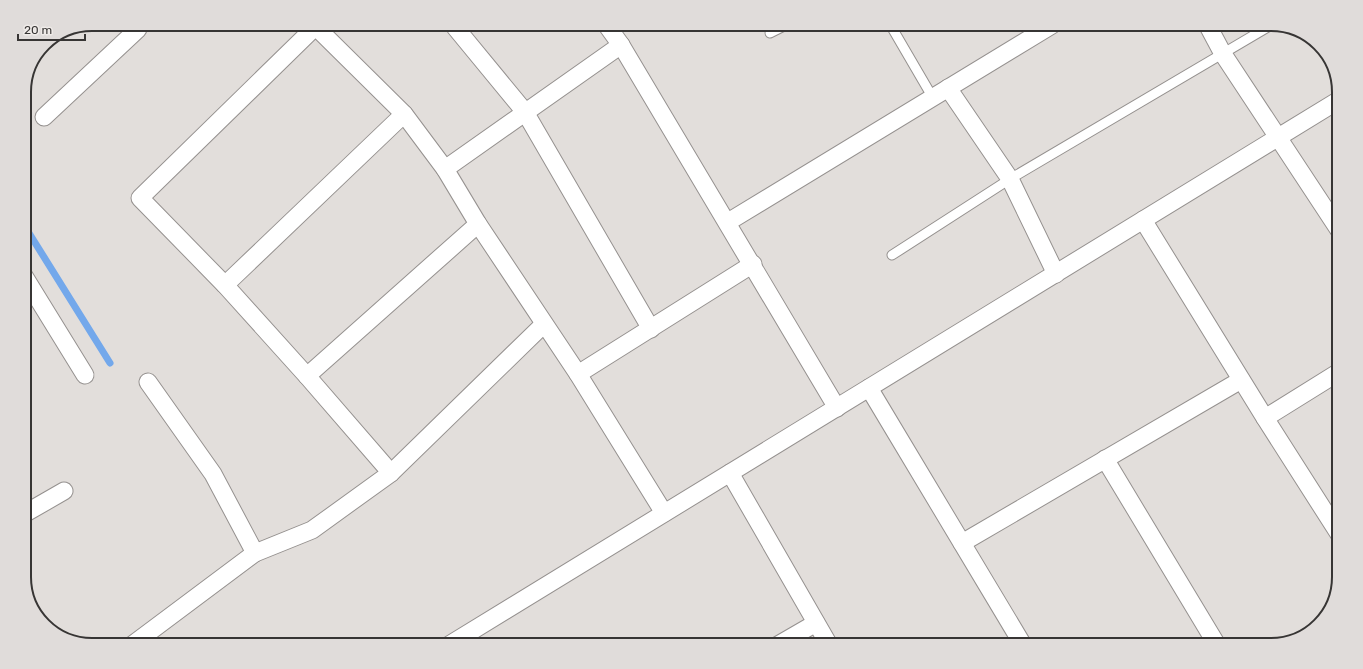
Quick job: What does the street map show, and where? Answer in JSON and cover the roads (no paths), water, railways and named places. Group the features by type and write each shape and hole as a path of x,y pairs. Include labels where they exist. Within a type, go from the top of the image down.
{"street":[{"path":"44,117 136,31"},
{"path":"312,31 140,198 225,285 307,376 391,473"},
{"path":"318,31 404,114 445,169 478,224 578,374 664,513"},
{"path":"458,31 525,112 651,328"},
{"path":"611,31 621,44 728,222 837,408"},
{"path":"728,222 1042,31"},
{"path":"1211,31 1224,54 1332,219"},
{"path":"445,169 621,44"},
{"path":"948,88 1010,179 1056,274"},
{"path":"460,638 1332,104"},
{"path":"225,285 404,114"},
{"path":"1143,220 1264,418 1332,523"},
{"path":"307,376 478,224"},
{"path":"578,374 753,264"},
{"path":"31,287 85,375"},
{"path":"141,638 255,553 312,530 391,473 544,324"},
{"path":"1264,418 1332,376"},
{"path":"962,543 1241,380"},
{"path":"148,382 213,474 255,553"},
{"path":"869,388 1019,638"},
{"path":"1105,459 1213,638"},
{"path":"730,473 825,638"},
{"path":"31,510 64,491"},
{"path":"790,638 816,623"}],"lane":[{"path":"770,33 774,31"},
{"path":"894,31 933,98"},
{"path":"892,256 1010,179 1262,31"}],"waterway":[{"path":"31,236 110,363"}]}
